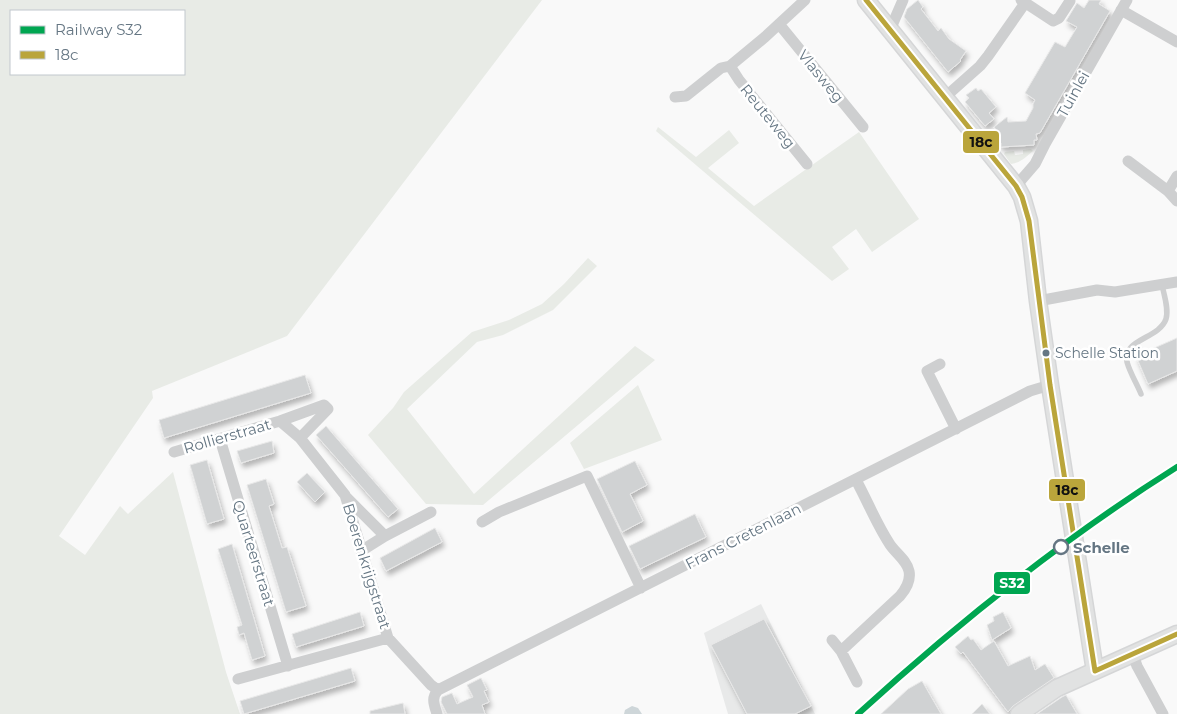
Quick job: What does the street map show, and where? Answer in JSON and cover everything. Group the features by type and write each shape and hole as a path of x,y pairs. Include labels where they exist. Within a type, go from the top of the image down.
{"street":[{"path":"674,96 686,96 721,68 730,66 805,0"},
{"path":"866,0 1016,186 1022,197 1029,221 1050,385 1095,671"},
{"path":"890,30 904,0"},
{"path":"944,98 984,61 1023,2 1053,20 1059,18 1070,1"},
{"path":"1124,5 1177,42"},
{"name":"Tuinlei","path":"1016,186 1035,164 1124,5"},
{"name":"Vlasweg","path":"779,24 863,127"},
{"name":"Reuteweg","path":"730,66 739,80 807,164"},
{"path":"1128,161 1168,191 1177,201"},
{"path":"1168,191 1177,176"},
{"path":"1038,301 1097,290 1115,292 1177,282"},
{"path":"940,364 927,371 956,429"},
{"name":"Frans Cretenlaan","path":"438,690 1030,391 1050,385"},
{"name":"Rollierstraat","path":"174,452 280,421 324,405 328,409 300,438"},
{"name":"Boerenkrijgstraat","path":"280,421 300,438 345,495 388,638 431,685 438,690"},
{"name":"Quarteerstraat","path":"220,439 288,666"},
{"path":"482,522 499,512 587,476 641,588"},
{"path":"841,651 900,596 907,586 910,576 909,569 886,538 856,480"},
{"path":"345,495 385,536"},
{"path":"361,551 431,512"},
{"path":"1019,714 1057,688 1177,634"},
{"path":"238,679 388,638"},
{"path":"832,640 841,651 857,682"},
{"path":"1133,655 1163,714"},
{"path":"436,714 433,701 434,695 438,690"}],"lane":[{"path":"1141,394 1127,363 1126,355 1132,345 1156,332 1166,318 1167,312 1162,284"}],"shaded area":[{"path":"0,0 542,0 287,336 152,391 153,398 59,536 85,555 120,506 128,514 173,472 226,672 240,714 0,714"},
{"path":"658,127 696,157 729,130 739,143 708,168 754,206 859,132 919,219 872,252 856,229 832,247 849,269 832,281 656,131"},
{"path":"1031,149 1033,151 1023,159 1011,164 1004,154 1005,152 1014,151 1015,155 1023,154 1023,150"},
{"path":"588,258 597,266 553,310 503,335 477,342 407,409 474,494 635,346 655,360 483,505 426,504 368,435 393,408 404,392 472,332 509,320 542,304"},
{"path":"638,385 662,440 584,469 570,443"},
{"path":"761,604 815,714 728,714 704,633"},
{"path":"632,706 638,708 642,714 624,714 625,710"}],"building":[{"path":"918,0 923,7 921,9 938,31 941,28 949,39 966,51 961,61 948,72 904,17 907,9"},
{"path":"1089,0 1101,0 1099,4 1110,11 1040,133 1036,134 1037,140 1034,140 1034,145 1001,147 1001,143 998,143 997,131 994,127 1007,117 1008,122 1026,121 1035,100 1025,93 1055,42 1065,47 1077,27 1066,21 1077,3 1084,8"},
{"path":"976,88 978,91 981,89 996,107 989,113 994,119 985,126 965,102 969,98 966,95"},
{"path":"1177,338 1177,371 1148,384 1136,356"},
{"path":"305,375 311,393 164,438 159,420"},
{"path":"326,426 398,509 388,517 316,435"},
{"path":"272,441 274,453 241,463 237,451"},
{"path":"207,460 224,519 207,524 190,465"},
{"path":"635,461 647,485 630,494 643,521 622,532 597,479"},
{"path":"307,473 325,492 315,502 297,482"},
{"path":"266,479 274,504 269,506 282,548 287,547 306,606 286,612 247,485"},
{"path":"695,514 706,537 640,569 629,546"},
{"path":"435,528 442,542 386,571 380,558"},
{"path":"232,544 265,656 252,660 244,633 239,635 237,627 242,625 218,549"},
{"path":"360,612 364,626 296,647 292,634"},
{"path":"1003,612 1011,628 992,640 987,625 994,621 993,617"},
{"path":"764,619 811,706 795,714 747,714 711,645"},
{"path":"968,636 971,640 973,639 981,650 994,641 1008,666 1030,656 1035,670 1045,664 1054,678 1013,706 1008,712 963,652 961,654 955,647"},
{"path":"351,668 355,681 244,714 240,701"},
{"path":"481,678 487,690 484,691 489,702 482,705 485,714 447,714 441,702 442,697 452,693 457,704 473,697 467,685"},
{"path":"922,681 941,714 881,714 908,689"},
{"path":"1066,695 1077,714 1037,714 1062,697"},
{"path":"403,703 405,714 370,714 370,711"},
{"path":"982,704 990,714 972,714"}],"rail line":[{"name":"S32","path":"858,714 934,647 1012,583 1092,523 1177,467"}],"transit line":[{"name":"18c","path":"866,0 1016,186 1022,197 1029,221 1050,385 1095,671"},
{"name":"18c","path":"1095,671 1177,634"}],"place":[{"name":"Schelle Station","path":"1046,353"},
{"name":"Schelle","path":"1061,547"}]}
